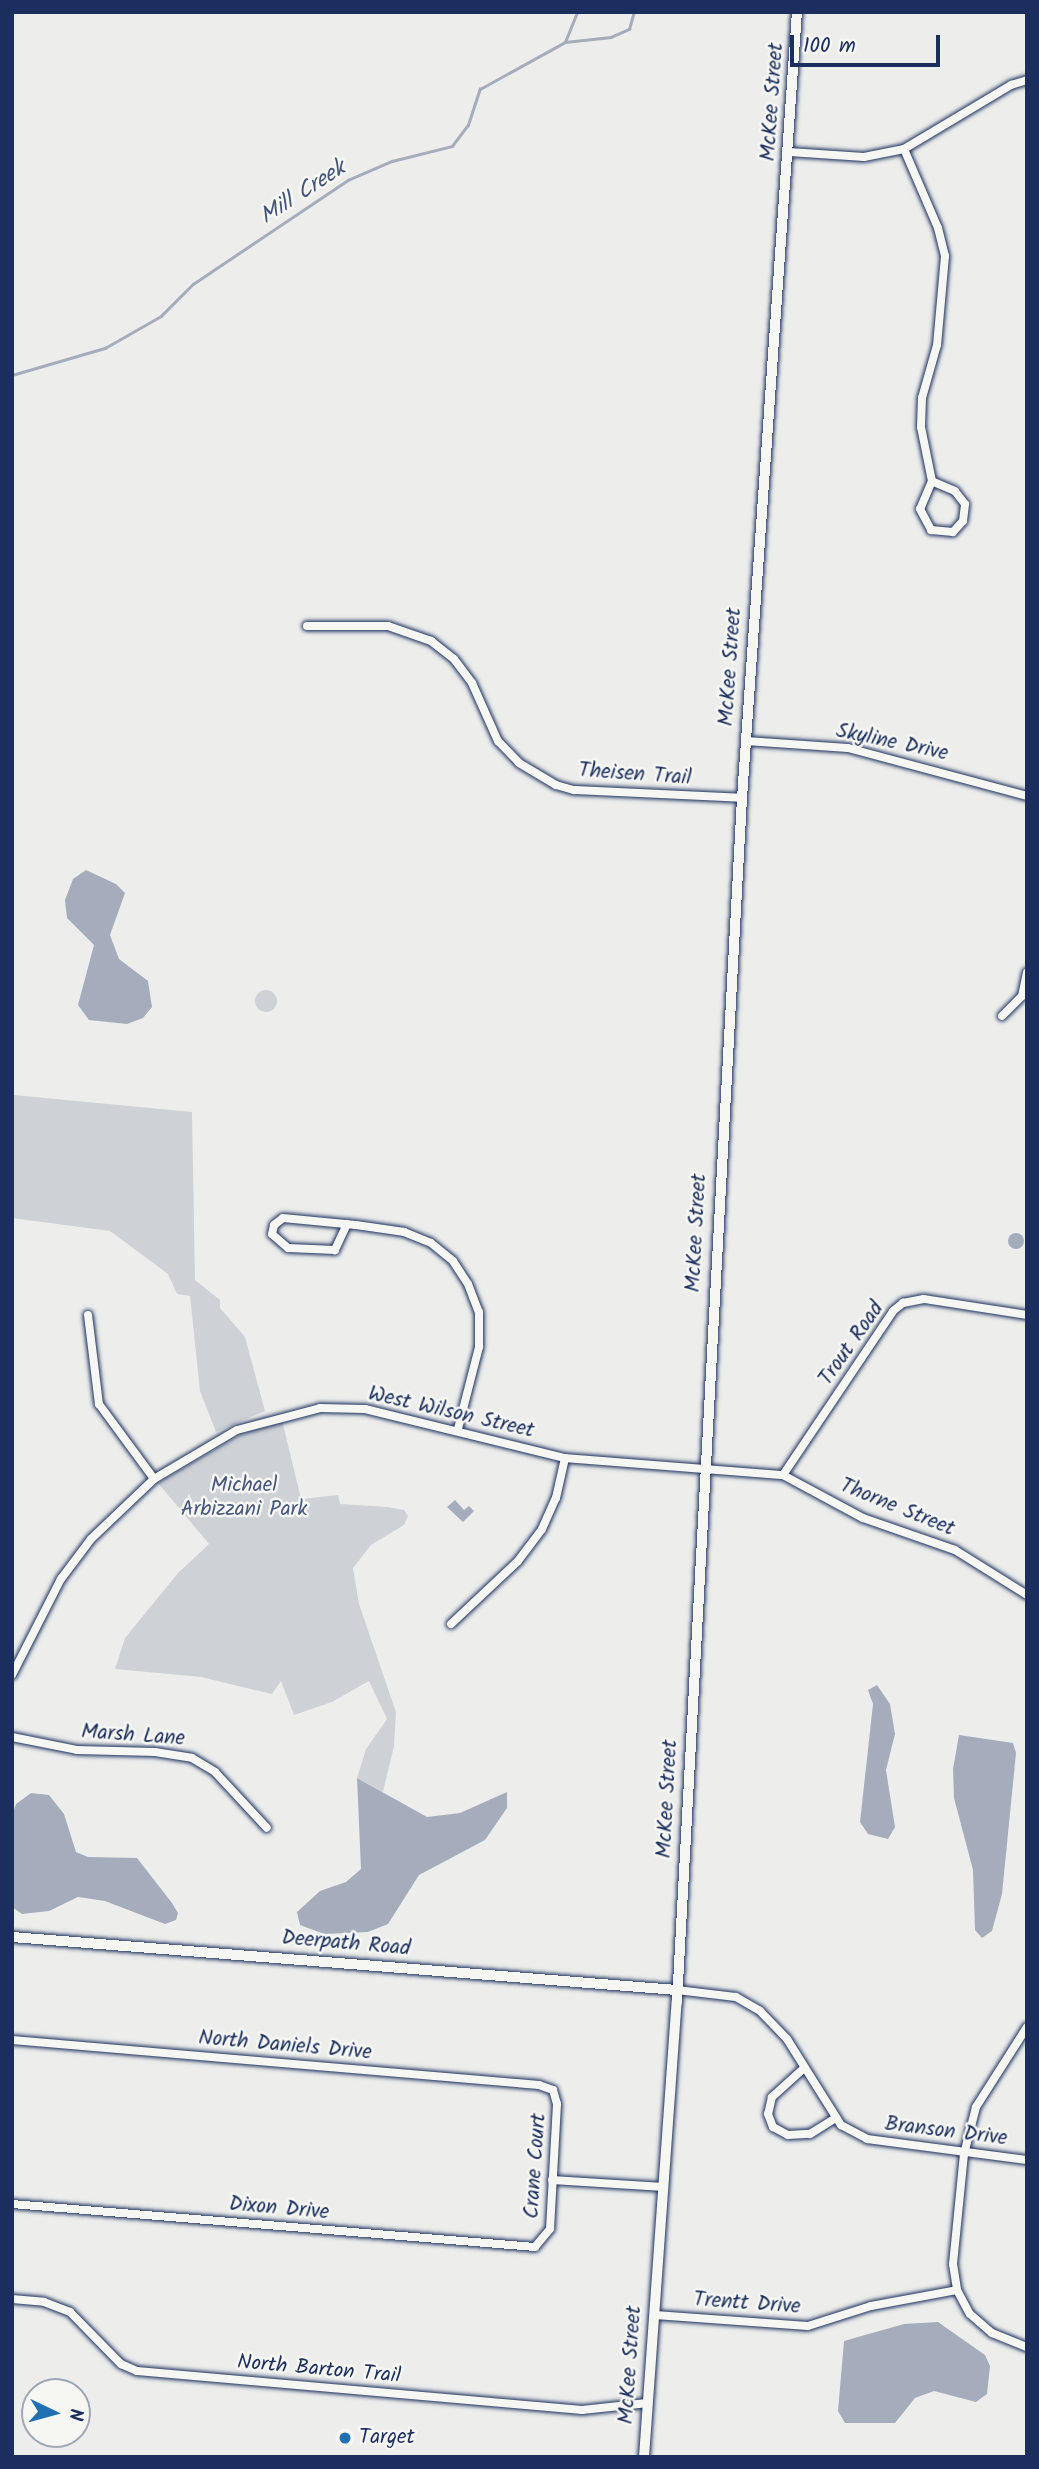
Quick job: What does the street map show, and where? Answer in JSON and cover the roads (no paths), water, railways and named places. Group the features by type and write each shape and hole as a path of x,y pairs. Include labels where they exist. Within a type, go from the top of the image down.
{"street":[{"name":"McKee Street","path":"644,2457 677,1990 742,799 768,391 789,152 797,12"},
{"path":"789,152 864,157 904,149 1011,85 1027,80"},
{"path":"904,149 938,228 945,256 937,345 922,398 921,427 932,481 922,499 921,517 936,533 953,532 963,521 965,504 955,491 932,481"},
{"name":"Theisen Trail","path":"307,626 388,626 431,641 454,659 472,683 498,741 519,763 556,785 574,790 742,799"},
{"name":"Skyline Drive","path":"746,741 848,748 1027,796"},
{"path":"1002,1016 1022,996 1027,974"},
{"path":"347,1224 335,1250 288,1248 272,1234 274,1225 283,1218 347,1224 404,1232 430,1243 453,1261 468,1284 479,1312 479,1347 458,1429"},
{"name":"Trout Road","path":"783,1475 893,1311 903,1303 924,1298 1027,1314"},
{"path":"88,1315 99,1404 154,1479"},
{"name":"West Wilson Street","path":"12,1675 61,1579 91,1539 154,1479 237,1430 298,1411 365,1409 458,1429 565,1458 706,1472"},
{"path":"451,1625 519,1561 542,1529 556,1498 565,1458"},
{"name":"Thorne Street","path":"706,1472 783,1475 863,1518 955,1550 1025,1591"},
{"name":"Marsh Lane","path":"12,1737 77,1750 192,1758 210,1767 267,1828"},
{"name":"Deerpath Road","path":"12,1937 677,1990"},
{"name":"Branson Drive","path":"677,1990 719,1993 748,2003 774,2022 836,2118 867,2139 964,2154 1027,2160"},
{"path":"1027,2027 976,2107 964,2154 953,2264 957,2290 970,2314 992,2333 1027,2347"},
{"name":"North Daniels Drive","path":"12,2040 539,2085 553,2090"},
{"path":"803,2069 772,2097 768,2114 773,2127 789,2135 810,2134 836,2118"},
{"name":"Crane Court","path":"542,2244 550,2229 557,2104 553,2090"},
{"path":"552,2180 664,2187"},
{"name":"Dixon Drive","path":"12,2204 528,2248 542,2244"},
{"name":"Trentt Drive","path":"655,2315 808,2326 870,2306 957,2290"},
{"name":"North Barton Trail","path":"12,2299 44,2302 70,2312 121,2364 137,2371 582,2410 648,2403"}],"water":[{"path":"86,870 116,884 125,893 110,935 119,959 148,981 152,1007 143,1018 127,1024 89,1020 78,1005 94,945 67,918 65,900 73,879"},
{"path":"1016,1233 1022,1235 1022,1247 1016,1249 1010,1247 1008,1241 1010,1235"},
{"path":"455,1500 464,1510 469,1506 474,1511 463,1522 447,1507"},
{"path":"877,1685 890,1704 895,1734 886,1770 895,1827 888,1839 868,1834 860,1822 873,1704 868,1690"},
{"path":"959,1735 1013,1743 1016,1753 1002,1894 992,1931 982,1938 975,1930 973,1870 954,1798 953,1769"},
{"path":"357,1778 427,1817 460,1813 507,1792 507,1808 485,1840 419,1875 388,1924 368,1932 324,1934 300,1925 297,1912 320,1891 346,1882 361,1869"},
{"path":"31,1793 49,1795 64,1814 76,1852 88,1857 137,1858 172,1903 178,1913 176,1920 165,1924 105,1901 78,1897 49,1911 22,1914 12,1907 12,1815 16,1804"},
{"path":"938,2322 985,2355 990,2366 987,2394 976,2402 934,2391 915,2398 895,2423 845,2423 838,2411 844,2341 904,2324"}],"waterway":[{"name":"Mill Creek","path":"12,375 105,348 161,316 193,284 348,180 392,161 452,146 468,125 480,89 565,42 577,12"},
{"path":"565,42 611,37 629,29 634,12"}],"place":[{"name":"Target","path":"345,2438"}],"park label":[{"name":"Michael Arbizzani Park","path":"244,1498"}]}
